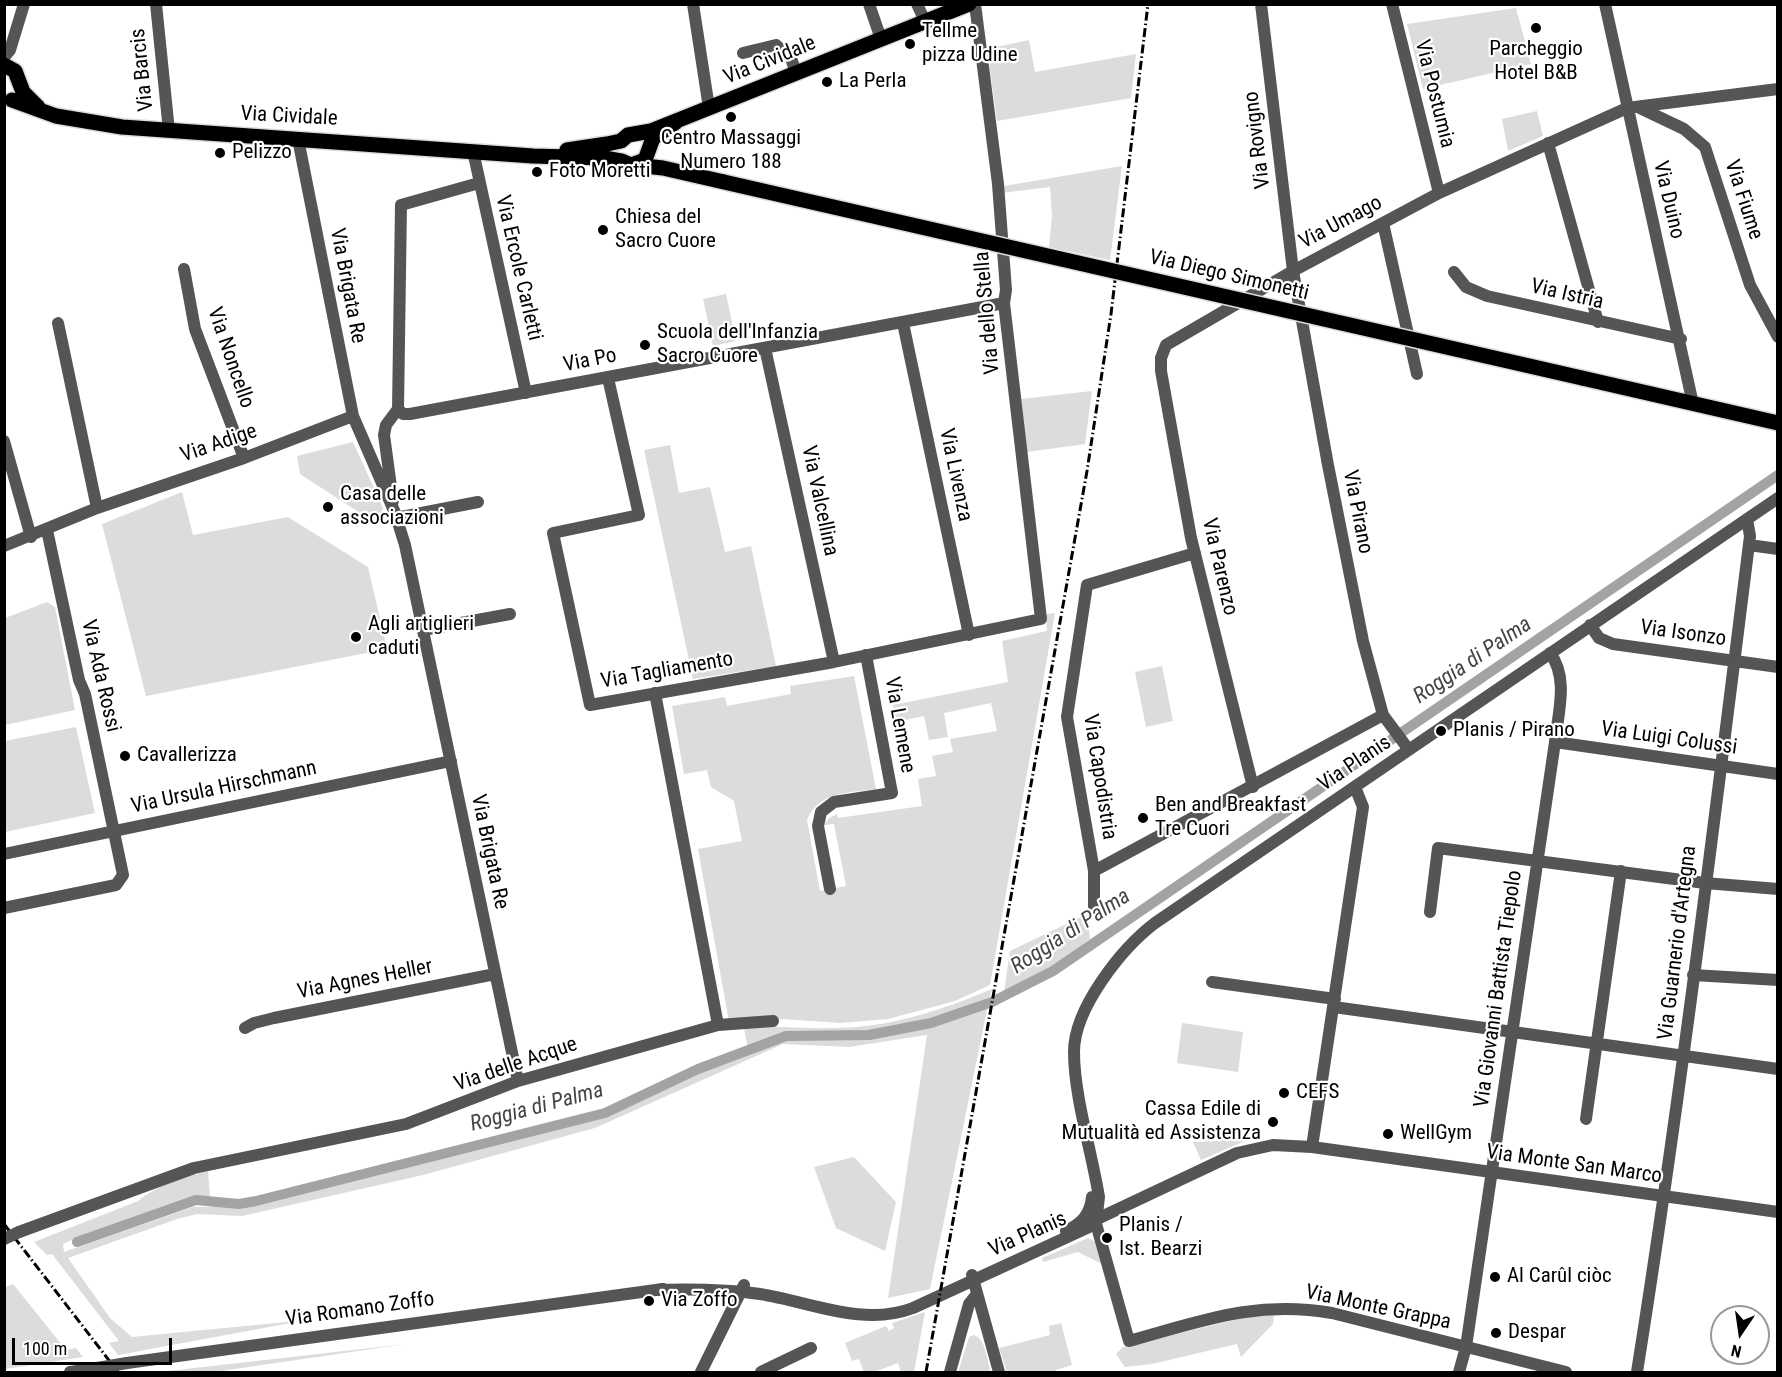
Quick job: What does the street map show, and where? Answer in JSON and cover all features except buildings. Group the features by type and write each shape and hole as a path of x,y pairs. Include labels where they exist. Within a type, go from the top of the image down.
{"main road":[{"name":"Via Cividale","path":"533,156 627,138 651,131 969,4"},
{"name":"Via Cividale","path":"13,74 8,101 44,112 104,124 169,131 629,163 645,160 656,135 676,122"},
{"path":"13,74 31,102 44,112"},
{"path":"629,163 618,151 627,138 645,140 649,148"},
{"name":"Via Diego Simonetti","path":"649,148 654,159 672,170"},
{"name":"Via Diego Simonetti","path":"629,163 672,170 1778,423"}],"street":[{"path":"13,74 7,53 24,4"},
{"name":"Via Barcis","path":"156,4 169,131"},
{"path":"693,4 704,72 715,106"},
{"path":"869,4 881,39"},
{"path":"917,4 926,21"},
{"name":"Via dello Stella","path":"975,4 998,184 1006,290 1004,303 1041,619"},
{"name":"Via Rovigno","path":"1261,4 1293,271"},
{"name":"Via Postumia","path":"1392,4 1439,193"},
{"name":"Via Duino","path":"1605,4 1632,108 1693,404"},
{"path":"743,53 776,45 791,58 796,73"},
{"name":"Via Umago","path":"1162,352 1172,340 1293,271 1439,193 1548,142 1632,108 1778,89"},
{"name":"Via Fiume","path":"1632,108 1684,129 1705,147 1750,285 1778,337"},
{"name":"Via Brigata Re","path":"298,139 353,416 361,440 384,474"},
{"path":"1548,142 1598,322"},
{"name":"Via Ercole Carletti","path":"473,151 526,393"},
{"path":"361,440 384,435 386,425 398,409 401,205 479,183"},
{"path":"1383,223 1417,374"},
{"name":"Via Noncello","path":"184,269 195,329 244,458"},
{"name":"Via Pirano","path":"1293,271 1363,641 1387,720 1407,747"},
{"name":"Via Istria","path":"1454,272 1466,287 1487,296 1681,339"},
{"name":"Via Po","path":"398,409 403,414 410,414 1004,303"},
{"path":"58,323 97,508"},
{"name":"Via Livenza","path":"903,323 969,634"},
{"name":"Via Valcellina","path":"765,348 834,662"},
{"name":"Via Parenzo","path":"1162,352 1163,383 1195,553 1253,787"},
{"name":"Via Tagliamento","path":"608,378 639,515 553,533 590,705 834,662 1041,619"},
{"name":"Via Adige","path":"4,546 31,537 97,508 244,458 353,416"},
{"name":"Via Brigata Re","path":"384,435 384,474 423,630 518,1081"},
{"path":"4,441 31,537"},
{"name":"Via Planis","path":"973,1278 1084,1230 1091,1217 1092,1199 1087,1139 1075,1061 1075,1044 1081,1021 1129,945 1155,923 1355,787 1407,747 1778,498"},
{"path":"396,515 477,502"},
{"name":"Via Guarnerio d'Artegna","path":"1637,1372 1664,1198 1749,545 1747,519"},
{"name":"Via Ada Rossi","path":"4,908 119,882 123,875 47,530"},
{"path":"1749,545 1778,549"},
{"name":"Via Capodistria","path":"1094,908 1094,871 1067,717 1088,585 1195,553"},
{"path":"423,630 510,614"},
{"name":"Via Isonzo","path":"1590,625 1599,638 1613,644 1778,667"},
{"name":"Via Giovanni Battista Tiepolo","path":"1459,1372 1466,1347 1555,742 1561,682 1557,664 1550,653"},
{"name":"Via Lemene","path":"830,889 818,826 821,812 834,802 892,793 866,655"},
{"path":"655,693 718,1025"},
{"name":"Via Capodistria","path":"1094,871 1253,787 1387,720"},
{"name":"Via Luigi Colussi","path":"1555,742 1778,774"},
{"name":"Via Ursula Hirschmann","path":"4,854 451,761"},
{"path":"1312,1147 1363,807 1355,787"},
{"name":"Via Giovanni Battista Tiepolo","path":"1430,912 1438,848 1538,859"},
{"path":"1538,859 1705,883 1778,889"},
{"path":"1586,1119 1621,871"},
{"name":"Via Agnes Heller","path":"245,1028 274,1018 495,974"},
{"path":"1693,975 1778,981"},
{"path":"1212,982 1512,1032 1778,1069"},
{"name":"Via delle Acque","path":"4,1239 194,1168 406,1124 518,1081 718,1025 772,1021"},
{"name":"Via Monte San Marco","path":"1091,1217 1236,1153 1273,1145 1312,1147 1664,1198 1778,1212"},
{"name":"Via Monte Grappa","path":"1091,1217 1129,1341 1248,1310 1296,1309 1332,1313 1566,1372"},
{"path":"973,1278 999,1372"},
{"name":"Via Romano Zoffo","path":"70,1372 655,1290 742,1288 866,1308 892,1306 973,1278"},
{"name":"Via Romano Zoffo","path":"742,1288 856,1314 892,1315 973,1278"},
{"path":"705,1369 742,1288"},
{"path":"950,1372 969,1304 977,1294"},
{"path":"963,1328 986,1323"},
{"path":"761,1372 811,1348"}],"shaded area":[{"path":"1516,8 1531,64 1423,89 1407,24"},
{"path":"1029,40 1035,72 1136,54 1131,98 997,121 987,49"},
{"path":"1537,111 1543,136 1508,151 1502,119"},
{"path":"1122,166 1110,260 1049,247 1052,216 1050,187 1002,193 1004,186"},
{"path":"726,294 736,341 713,346 703,299"},
{"path":"1092,391 1085,444 1027,452 1021,399"},
{"path":"353,442 383,508 377,524 300,474 297,456"},
{"path":"670,445 679,493 710,487 725,552 751,546 776,666 693,679 644,450"},
{"path":"182,492 193,535 288,517 368,567 387,649 146,696 102,524"},
{"path":"47,602 55,607 75,710 5,725 5,618"},
{"path":"1055,613 990,985 955,1001 888,1019 840,1023 783,1019 729,1022 698,849 742,841 734,801 711,787 707,770 684,774 672,706 725,697 727,706 791,694 790,686 854,676 876,789 845,793 827,799 819,803 807,820 820,891 846,886 834,824 824,825 829,818 837,814 838,818 922,806 918,779 936,776 932,756 953,752 950,739 997,731 991,703 944,713 948,737 929,740 924,716 896,722 893,705 1008,682 1002,641 1047,631 1046,614"},
{"path":"1162,666 1173,721 1146,727 1135,672"},
{"path":"76,727 95,813 5,832 5,741"},
{"path":"1087,914 1090,939 1051,968 1004,992 1010,951"},
{"path":"992,989 990,997 934,1019 902,1027 856,1032 785,1033 748,1049 744,1028 832,1028 874,1025 933,1011"},
{"path":"988,1005 930,1289 888,1298 927,1035 849,1047 783,1044 595,1128 423,1175 242,1216 197,1214 68,1258 110,1318 132,1337 307,1320 118,1355 109,1343 119,1341 52,1254 47,1255 34,1242 138,1201 171,1182 208,1171 210,1197 194,1196 76,1238 63,1244 64,1252 193,1207 255,1206 602,1117 668,1086 784,1039 869,1039 921,1029"},
{"path":"1182,1023 1243,1032 1238,1072 1177,1063"},
{"path":"1243,1132 1245,1141 1201,1160 1193,1142 1217,1141"},
{"path":"854,1157 896,1202 885,1251 836,1228 814,1167"},
{"path":"1088,1238 1096,1242 1102,1264 1078,1252 1043,1262 1042,1258"},
{"path":"13,1284 66,1350 76,1348 83,1357 5,1369 5,1287"},
{"path":"925,1312 914,1372 901,1372 898,1363 874,1372 864,1372 859,1359 852,1361 845,1343 886,1326 889,1331 894,1328 892,1323"},
{"path":"1267,1312 1274,1314 1273,1324 1241,1357 1237,1344 1152,1364 1125,1367 1116,1354 1123,1347"},
{"path":"1061,1323 1072,1365 1056,1370 1056,1372 1007,1372 999,1348 1050,1335 1049,1326"},
{"path":"974,1335 984,1346 991,1372 958,1372 969,1337"},
{"path":"406,1344 214,1372 159,1372"}],"waterway":[{"name":"Roggia di Palma","path":"77,1242 196,1200 239,1204 256,1201 605,1113 698,1069 786,1036 869,1035 931,1023 992,1002 1053,971 1778,475"}],"railway":[{"path":"926,1372 1087,471 1111,314 1148,4"},
{"path":"4,1224 118,1372"}],"place":[{"name":"Parcheggio Hotel B&B","path":"1536,28"},
{"name":"Tellme pizza Udine","path":"910,44"},
{"name":"La Perla","path":"827,82"},
{"name":"Centro Massaggi Numero 188","path":"731,117"},
{"name":"Pelizzo","path":"220,153"},
{"name":"Foto Moretti","path":"537,172"},
{"name":"Chiesa del Sacro Cuore","path":"603,230"},
{"name":"Scuola dell'Infanzia Sacro Cuore","path":"645,345"},
{"name":"Casa delle associazioni","path":"328,507"},
{"name":"Agli artiglieri caduti","path":"356,637"},
{"name":"Planis / Pirano","path":"1441,731"},
{"name":"Cavallerizza","path":"125,756"},
{"name":"Ben and Breakfast Tre Cuori","path":"1143,818"},
{"name":"CEFS","path":"1284,1093"},
{"name":"Cassa Edile di Mutualità ed Assistenza","path":"1273,1122"},
{"name":"WellGym","path":"1388,1134"},
{"name":"Planis / Ist. Bearzi","path":"1107,1238"},
{"name":"Al Carûl ciòc","path":"1495,1277"},
{"name":"Via Zoffo","path":"649,1301"},
{"name":"Despar","path":"1496,1333"}]}
